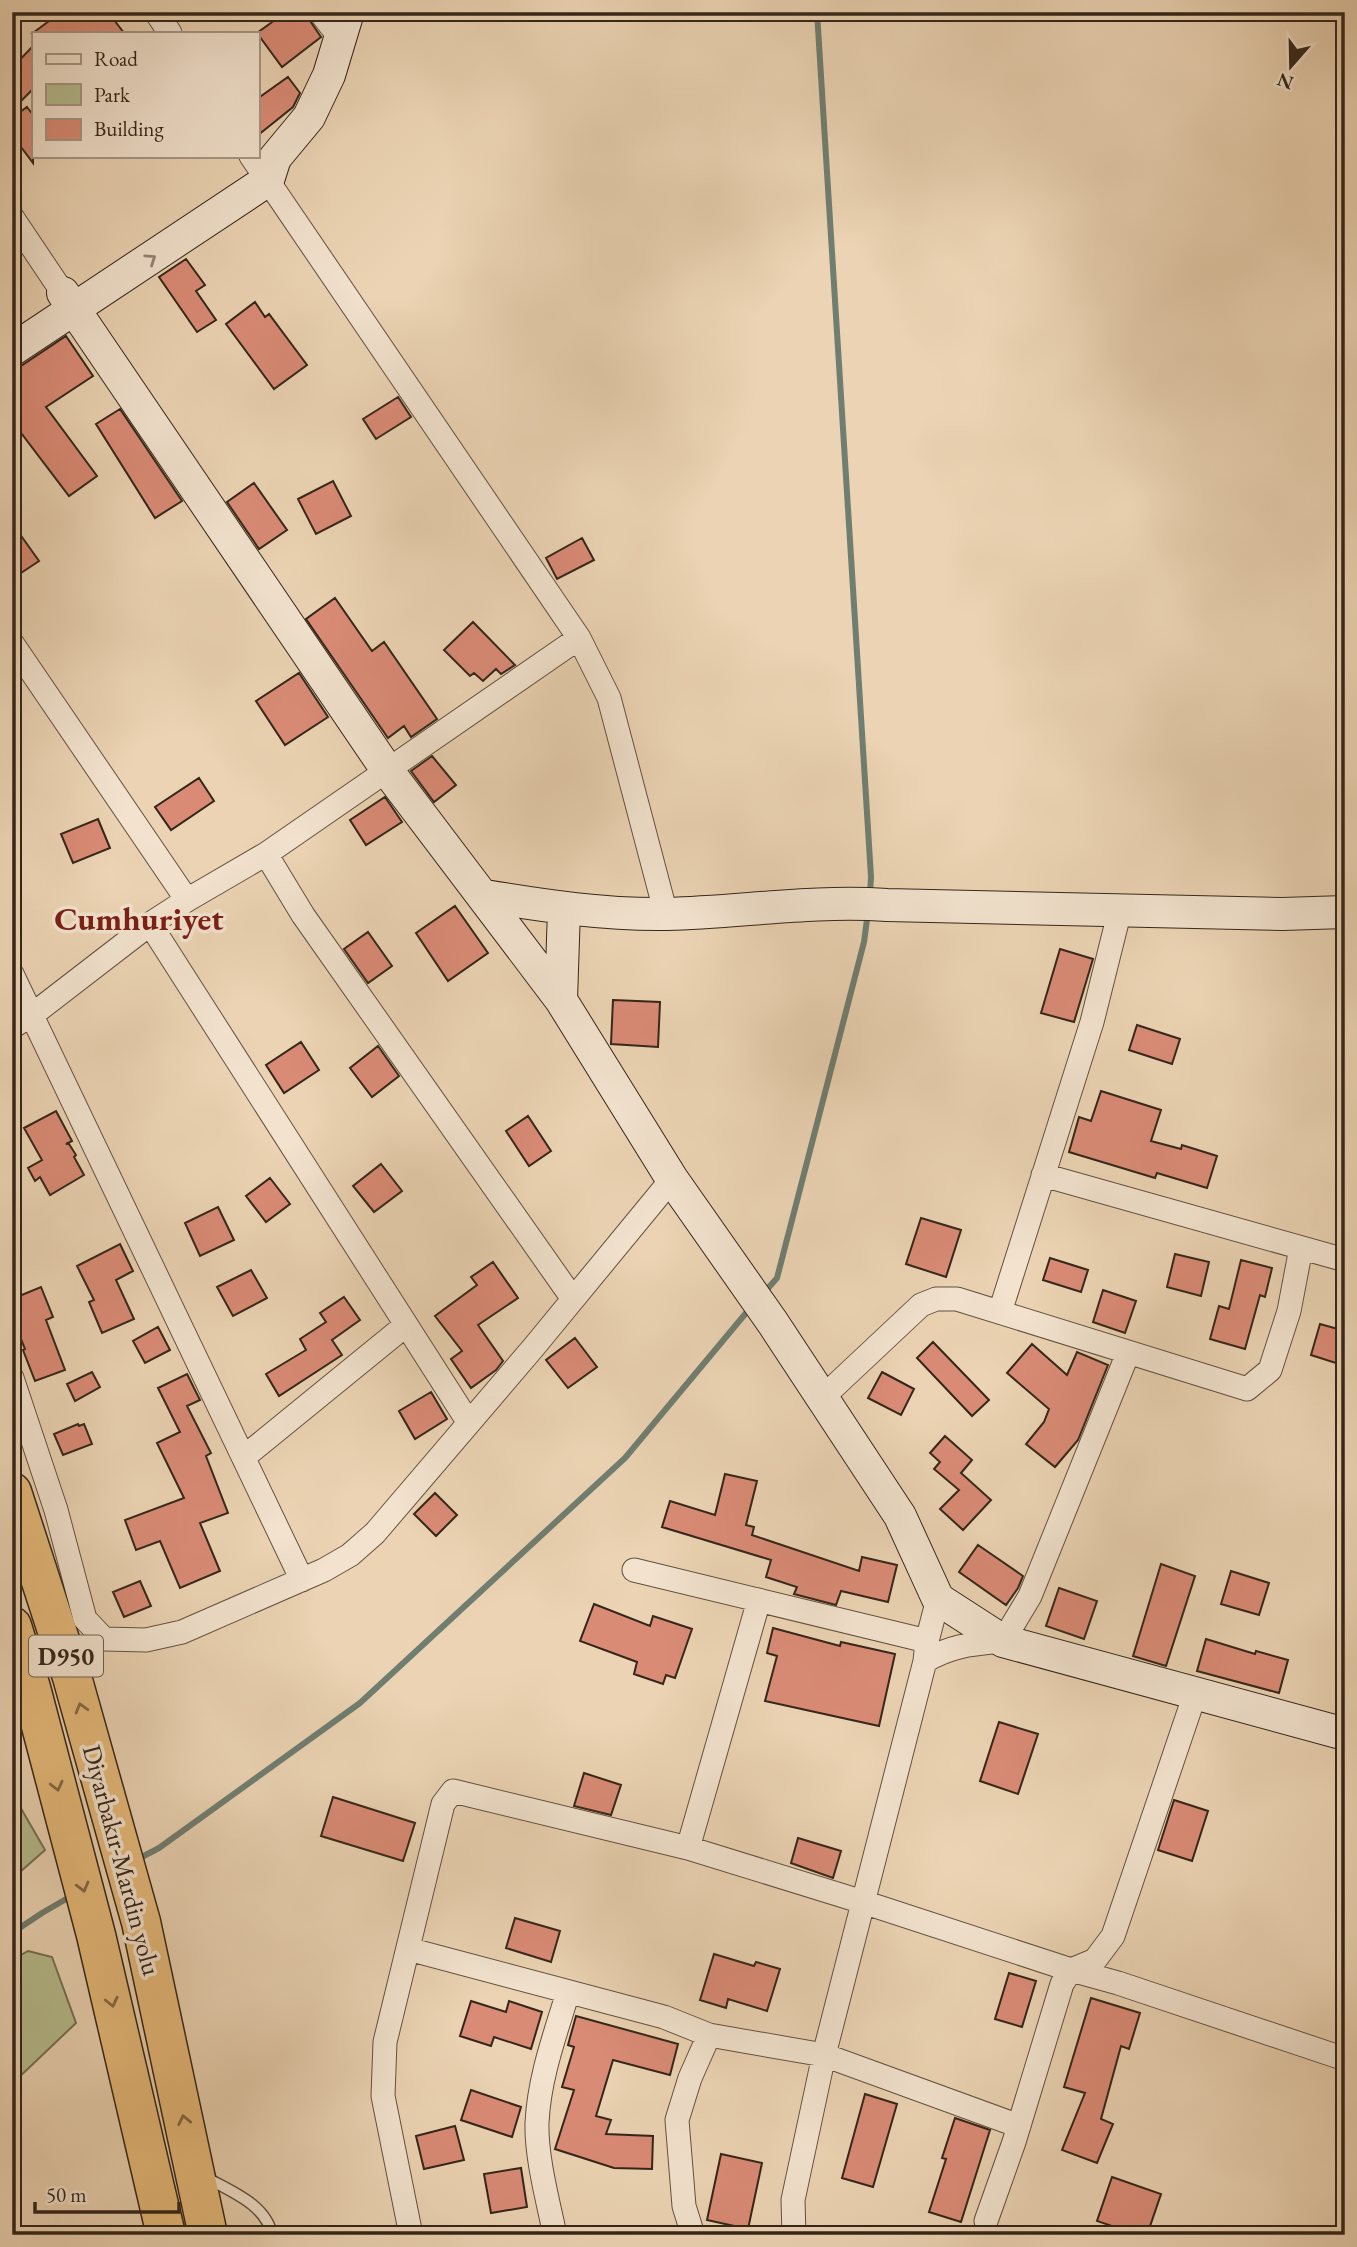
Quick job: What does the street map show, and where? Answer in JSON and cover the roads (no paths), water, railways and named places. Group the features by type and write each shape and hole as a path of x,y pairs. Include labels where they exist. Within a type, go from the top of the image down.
{"highway":[{"name":"Diyarbakır-Mardin yolu","path":"12,1492 72,1677 141,1922 208,2235"},
{"name":"Diyarbakır-Mardin yolu","path":"12,1626 32,1688 96,1935 166,2235"}],"street":[{"path":"156,12 169,32"},
{"path":"12,350 69,302 262,164 309,117 329,75 344,25 320,12"},
{"path":"262,164 579,638 609,698 666,914"},
{"path":"12,217 387,770 485,896 561,1000 671,1179 774,1324 900,1516 938,1599 1003,1641 1345,1734"},
{"path":"12,326 69,302"},
{"path":"22,1021 150,924 266,854 579,638"},
{"path":"12,643 187,900"},
{"path":"266,854 303,915 573,1299"},
{"path":"485,896 564,909 666,914 843,902 1282,914 1345,912"},
{"path":"561,1000 564,909"},
{"path":"1000,1312 1092,1022 1119,910"},
{"path":"150,924 469,1423"},
{"path":"12,974 22,1021 244,1457 302,1580"},
{"path":"1043,1175 1345,1260"},
{"path":"12,1378 56,1510 85,1619 104,1639 146,1640 182,1633 302,1580 350,1555 375,1533 671,1179"},
{"path":"822,1398 921,1305 936,1299 957,1299 1247,1389 1270,1370 1289,1311 1301,1248"},
{"path":"244,1457 406,1325"},
{"path":"1003,1641 1030,1596 1128,1353"},
{"path":"634,1570 759,1600 926,1651 1003,1641"},
{"path":"794,2235 793,2200 824,2055 938,1599"},
{"path":"688,1848 759,1600"},
{"path":"986,2221 1019,2126 1062,1984 1070,1970 1095,1960 1113,1936 1195,1694"},
{"path":"411,2235 383,2096 384,2042 443,1804 453,1791 688,1848 1118,1983 1345,2059"},
{"path":"408,1949 664,2017 709,2035 824,2055 1019,2126"},
{"path":"555,2235 544,2182 537,2124 545,2068 568,1992"},
{"path":"693,2235 684,2206 677,2120 690,2078 709,2035"}],"lane":[{"path":"194,2171 253,2204 270,2226 272,2235"}],"waterway":[{"path":"817,12 870,894"},
{"path":"763,1294 777,1278 864,942 868,912"},
{"path":"138,1859 159,1848 360,1703 625,1458 751,1307"},
{"path":"12,1933 73,1895"}],"district":[{"name":"Cumhuriyet","path":"139,918"}]}
